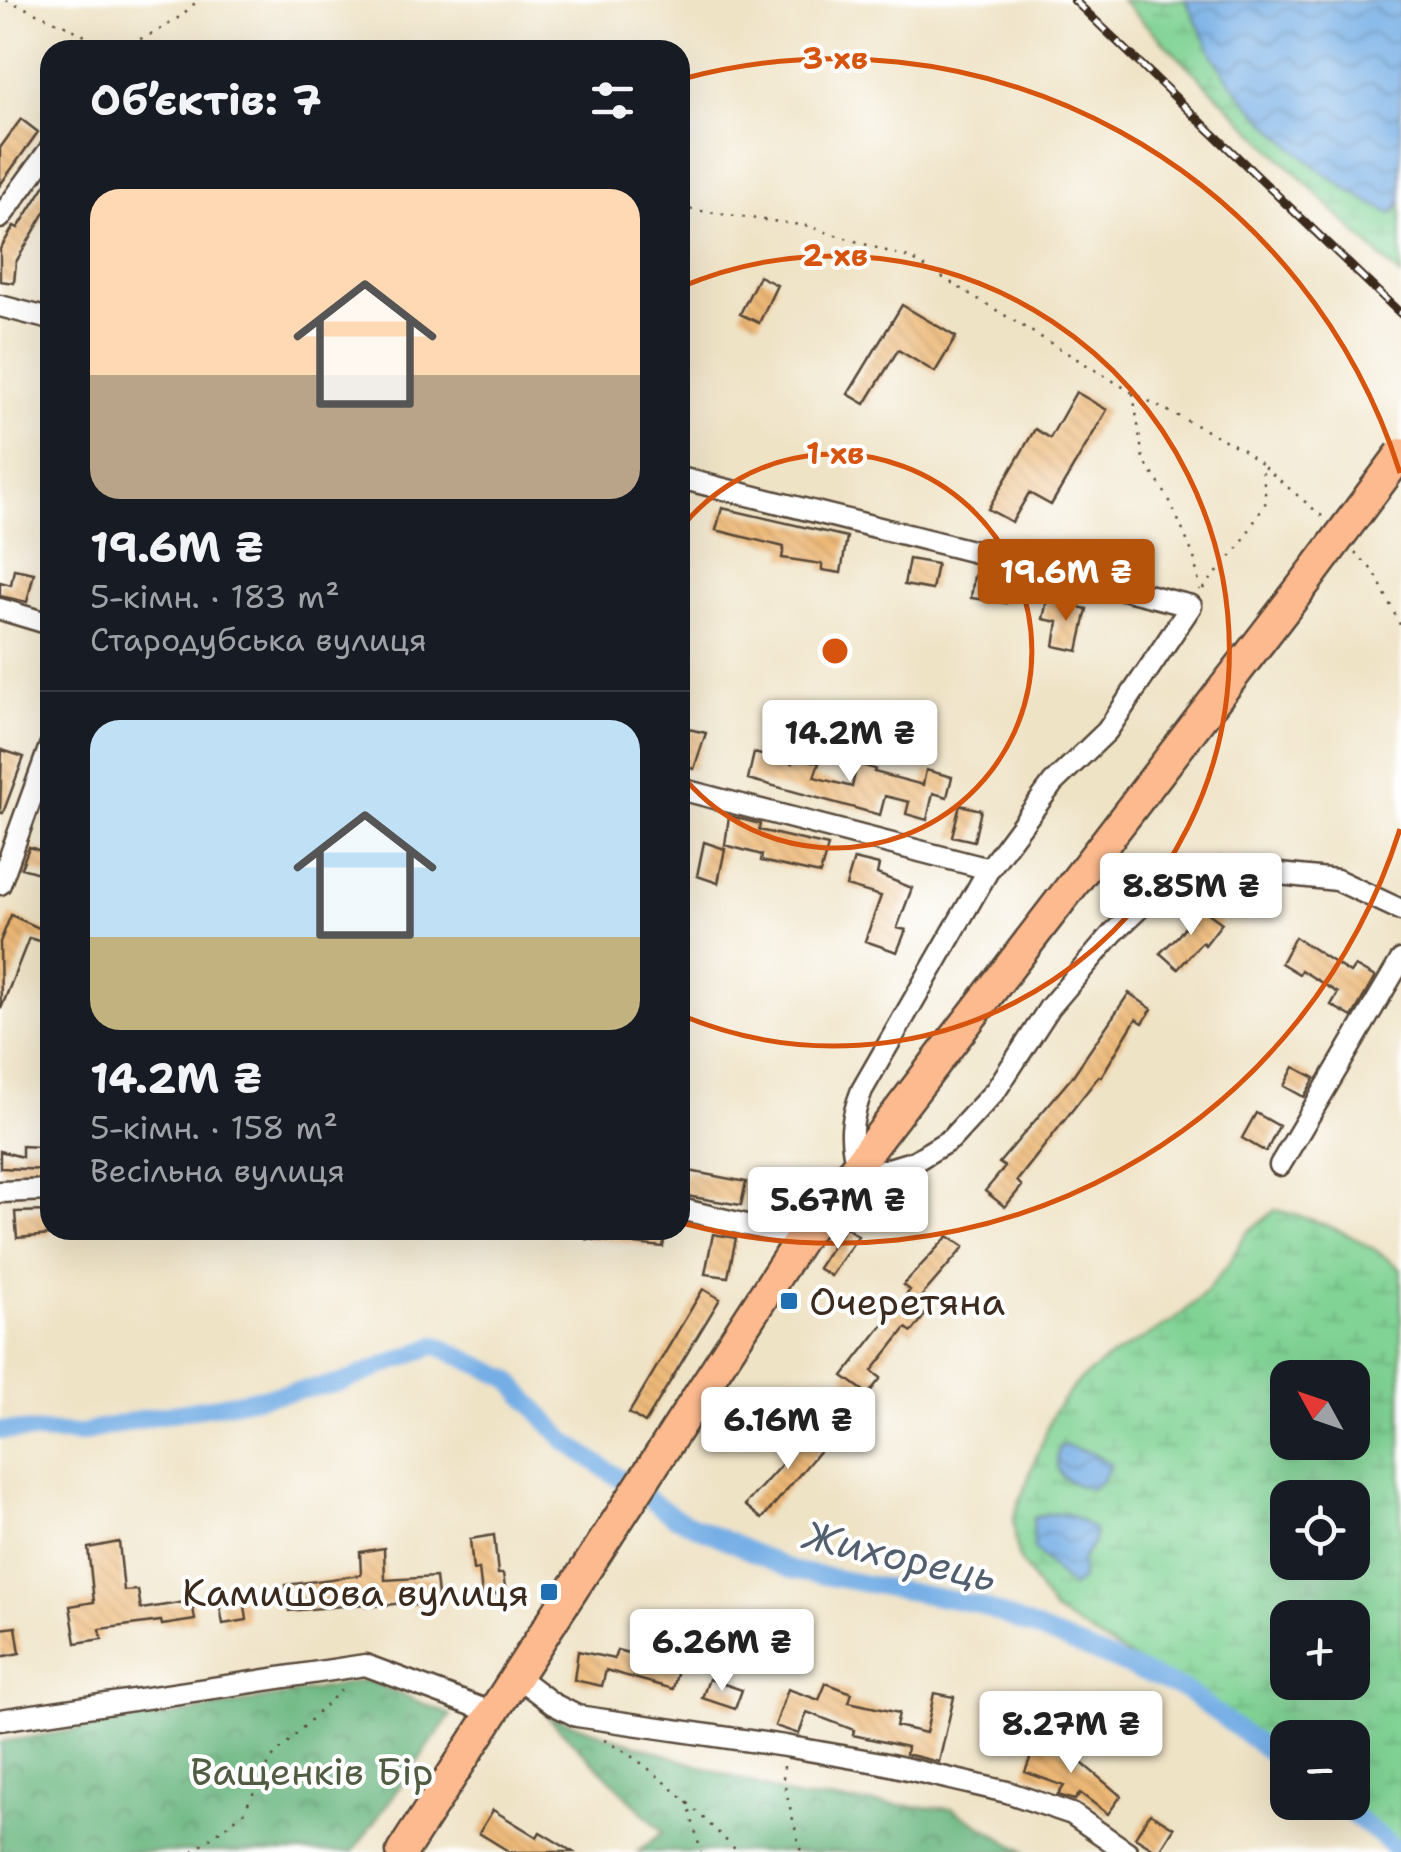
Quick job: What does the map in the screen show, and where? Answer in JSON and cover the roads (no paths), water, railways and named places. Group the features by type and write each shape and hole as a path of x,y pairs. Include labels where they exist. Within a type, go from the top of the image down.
{"highway":[{"path":"402,1852 802,1238 1401,454"}],"street":[{"path":"0,218 40,163"},
{"path":"0,306 40,316"},
{"path":"690,480 1196,599 1106,731 1052,783 989,869 862,1090 852,1116 850,1145 858,1168 879,1172 915,1161 951,1139 996,1090 1050,1007 1112,932 1170,879 1222,868 1337,880 1401,910"},
{"path":"0,609 40,621"},
{"path":"0,884 40,774"},
{"path":"690,792 989,869"},
{"path":"1280,1165 1401,960"},
{"path":"0,1192 40,1190"},
{"path":"690,1211 802,1238"},
{"path":"0,1720 365,1664 490,1712"},
{"path":"516,1676 552,1704 576,1716 786,1746 1007,1792 1072,1814 1127,1852"}],"water":[{"path":"1185,0 1401,0 1401,202 1393,214 1326,174 1265,120 1224,73"},
{"path":"1061,1445 1089,1452 1111,1464 1103,1480 1091,1489 1067,1480 1057,1463"},
{"path":"1068,1514 1094,1529 1094,1542 1082,1559 1082,1580 1071,1587 1034,1549 1033,1518"}],"waterway":[{"name":"Жихорець","path":"0,1430 78,1434 341,1383 436,1345 509,1379 564,1440 673,1516 791,1570 976,1604 1185,1690 1270,1753"},
{"name":"Жихорець","path":"1359,1820 1400,1852"}],"railway":[{"path":"1074,0 1401,314"}],"place":[{"name":"Очеретяна","path":"789,1301"},
{"name":"Камишова вулиця","path":"549,1592"}],"park label":[{"name":"Ващенків Бір","path":"312,1771"}]}
